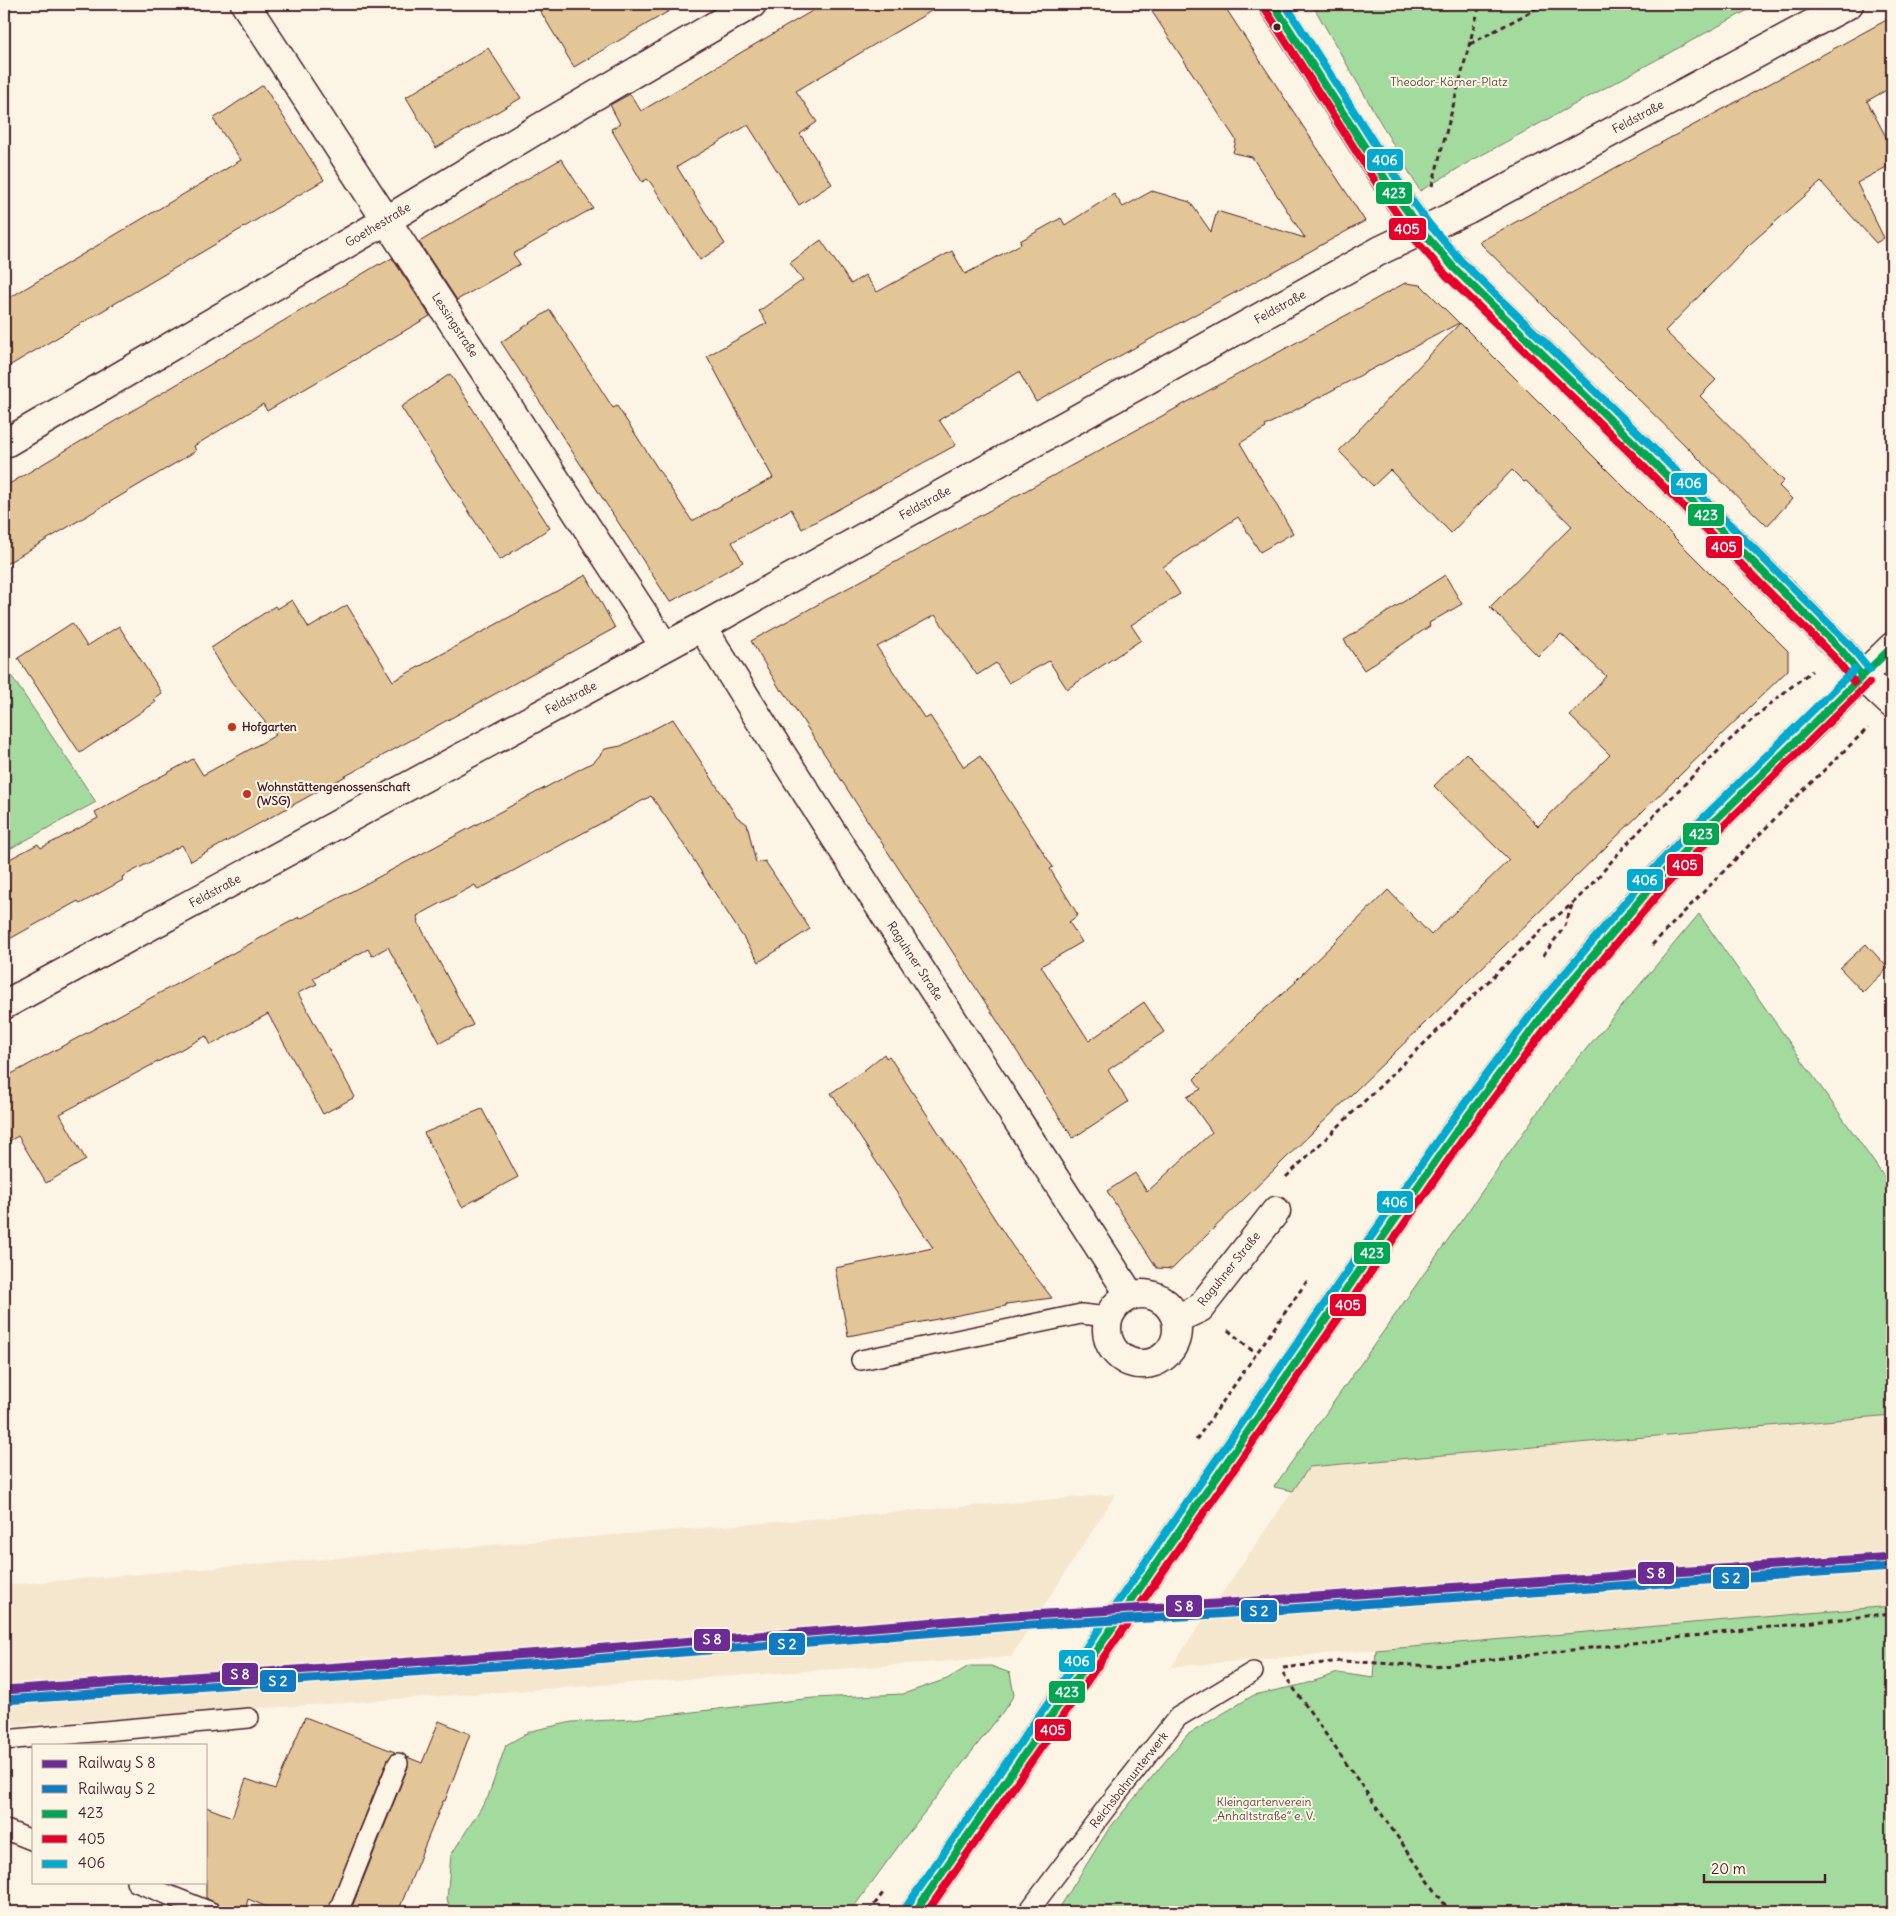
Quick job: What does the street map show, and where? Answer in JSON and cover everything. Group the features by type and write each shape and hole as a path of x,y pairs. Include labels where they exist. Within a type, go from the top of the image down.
{"street":[{"name":"Lessingstraße","path":"245,4 665,647"},
{"name":"Goethestraße","path":"4,444 752,4"},
{"path":"1272,4 1396,196 1421,230 1454,268 1637,446 1841,650 1862,676 1892,704"},
{"name":"Feldstraße","path":"4,1005 665,647 1364,260 1421,230 1468,209 1849,4"},
{"name":"Raguhner Straße","path":"702,626 766,730 1130,1295"},
{"path":"915,1912 1197,1502 1453,1136 1547,1010 1659,878 1694,841 1892,647"},
{"name":"Raguhner Straße","path":"1176,1319 1200,1308 1276,1210"},
{"path":"1142,1293 1158,1298 1172,1309 1178,1331 1175,1343 1159,1361 1135,1364 1124,1360 1114,1352 1109,1341 1106,1329 1108,1317 1121,1300 1130,1295 1142,1293"}],"lane":[{"path":"861,1360 1081,1314 1108,1317"},
{"name":"Reichsbahnunterwerk","path":"1028,1912 1104,1810 1178,1717 1253,1672"},
{"path":"4,1740 249,1718"},
{"path":"338,1912 398,1763"},
{"path":"4,1829 32,1840"},
{"path":"141,1884 211,1912"}],"path":[{"path":"1421,230 1480,4"},
{"path":"1470,44 1544,4"},
{"path":"1276,1210 1275,1188 1554,918 1572,906 1626,846 1711,759 1780,694 1841,650"},
{"path":"1651,946 1792,801 1871,726"},
{"path":"1450,1912 1280,1668 1340,1661 1434,1666 1892,1613"}],"shaded area":[{"path":"1892,1415 1892,1606 1171,1667 1309,1467"},
{"path":"1116,1494 1011,1657 4,1726 4,1585"}],"green space":[{"name":"Theodor-Körner-Platz","path":"1312,4 1759,4 1469,162 1420,191"},
{"path":"4,665 96,802 4,852"},
{"path":"1699,914 1892,1188 1892,1415 1309,1467 1293,1491 1274,1487 1561,1079"},
{"name":"Kleingartenverein „Anhaltstraße“ e. V.","path":"1892,1606 1892,1912 1057,1912 1108,1830 1187,1735 1254,1695 1305,1684 1338,1673 1374,1678 1376,1650"},
{"path":"969,1666 991,1666 1010,1673 1014,1695 850,1912 451,1912 447,1899 451,1855 488,1797 506,1745 531,1731 572,1722 632,1719 813,1698 903,1694 947,1679"}],"building":[{"path":"536,4 681,4 574,67"},
{"path":"824,4 943,4 796,91 817,122 800,134 832,184 799,205 748,125 677,167 725,244 700,260 651,183 647,179 642,182 611,129 620,124 610,105 630,94 641,111"},
{"path":"1147,4 1223,4 1365,221 1036,402 1019,372 939,420 956,445 802,529 791,509 732,542 743,562 670,602 501,342 550,310 613,408 617,406 692,521 773,478 707,356 767,323 759,311 803,280 790,263 821,240 851,284 865,275 877,292 952,251 965,274 1021,244 1020,241 1061,218 1065,225 1114,194 1123,207 1152,191 1190,202 1211,232 1217,211 1305,238 1252,157 1233,153 1236,140"},
{"path":"1892,17 1892,87 1867,101 1892,148 1892,164 1857,183 1884,238 1876,243 1821,182 1750,244 1665,331 1716,380 1700,396 1784,481 1779,486 1792,499 1767,526 1479,242"},
{"path":"488,48 521,98 436,148 406,97"},
{"path":"263,85 324,180 4,369 4,301 241,160 213,119"},
{"path":"561,159 593,208 513,254 520,264 457,300 419,242"},
{"path":"392,258 430,316 267,411 263,404 194,446 196,451 4,565 4,487"},
{"path":"1405,283 1421,285 1459,323 1265,426 1266,428 1240,443 1293,533 1260,552 1238,517 1163,567 1180,594 1131,625 1141,640 1067,689 1049,661 1009,683 996,663 977,675 935,615 877,647 925,719 930,716 964,767 980,756 1053,867 1050,869 1078,915 1069,922 1082,942 1041,966 1089,1041 1144,1002 1164,1032 1108,1070 1128,1102 1073,1138 783,690 781,691 751,641"},
{"path":"1460,323 1788,651 1788,670 1172,1269 1157,1268 1107,1191 1135,1173 1147,1192 1212,1132 1187,1097 1201,1089 1194,1079 1253,1019 1296,982 1388,890 1431,935 1509,860 1434,786 1466,753 1538,826 1610,755 1570,716 1606,676 1561,634 1538,656 1490,607 1572,526 1526,481 1524,482 1512,470 1451,533 1390,470 1373,486 1339,451"},
{"path":"450,374 550,528 500,560 401,407"},
{"path":"586,575 615,628 191,861 182,845 122,877 123,880 80,904 78,901 4,942 4,862 38,844 41,848 98,818 95,812 193,759 203,775 276,735 231,681 211,648 275,606 277,609 292,600 309,628 347,605 393,681"},
{"path":"1445,575 1462,604 1429,623 1430,626 1364,670 1344,640"},
{"path":"72,623 87,646 119,626 162,693 154,699 156,702 80,753 18,658"},
{"path":"673,719 737,817 747,824 756,863 765,861 810,929 759,962 651,796 478,890 475,885 417,916 418,922 473,1025 440,1043 388,947 372,956 368,949 313,978 317,984 298,993 355,1097 323,1114 268,1014 211,1045 206,1036 60,1114 86,1160 46,1183 18,1136 4,1144 4,1078 299,917 300,919 595,761 605,749 621,746"},
{"path":"1866,944 1888,968 1863,992 1840,968"},
{"path":"884,1054 886,1058 889,1056 1013,1247 1052,1298 1006,1304 1006,1306 848,1336 835,1268 933,1248 831,1093"},
{"path":"482,1109 518,1177 462,1207 424,1133"},
{"path":"305,1717 395,1752 388,1759 327,1912 279,1912 248,1899 245,1912 222,1912 219,1905 206,1898 206,1884 208,1884 208,1808 232,1817 246,1779 275,1789"},
{"path":"439,1721 470,1734 445,1801 443,1801 398,1912 350,1912 408,1767 407,1757 422,1763"}],"transit line":[{"name":"423","path":"1273,4 1396,196 1421,230 1454,268 1630,439 1841,650 1862,676"},
{"name":"406","path":"1285,4 1404,190 1429,224 1461,261 1637,432 1848,643 1870,670"},
{"name":"405","path":"1265,9 1388,201 1413,237 1446,275 1623,446 1834,657 1854,682"},
{"name":"423","path":"915,1912 1453,1136 1547,1010 1659,878 1694,841 1892,647"},
{"name":"406","path":"907,1906 1445,1130 1539,1004 1652,871 1687,834 1855,669"},
{"name":"405","path":"927,1912 1461,1142 1555,1016 1666,885 1701,848 1869,683"},
{"path":"4,1690 542,1653 1013,1616 1215,1604 1892,1557"},
{"path":"5,1700 543,1663 1014,1626 1216,1614 1892,1567"}],"place":[{"name":"Hofgarten","path":"232,727"},
{"name":"Wohnstättengenossenschaft (WSG)","path":"247,794"}]}
